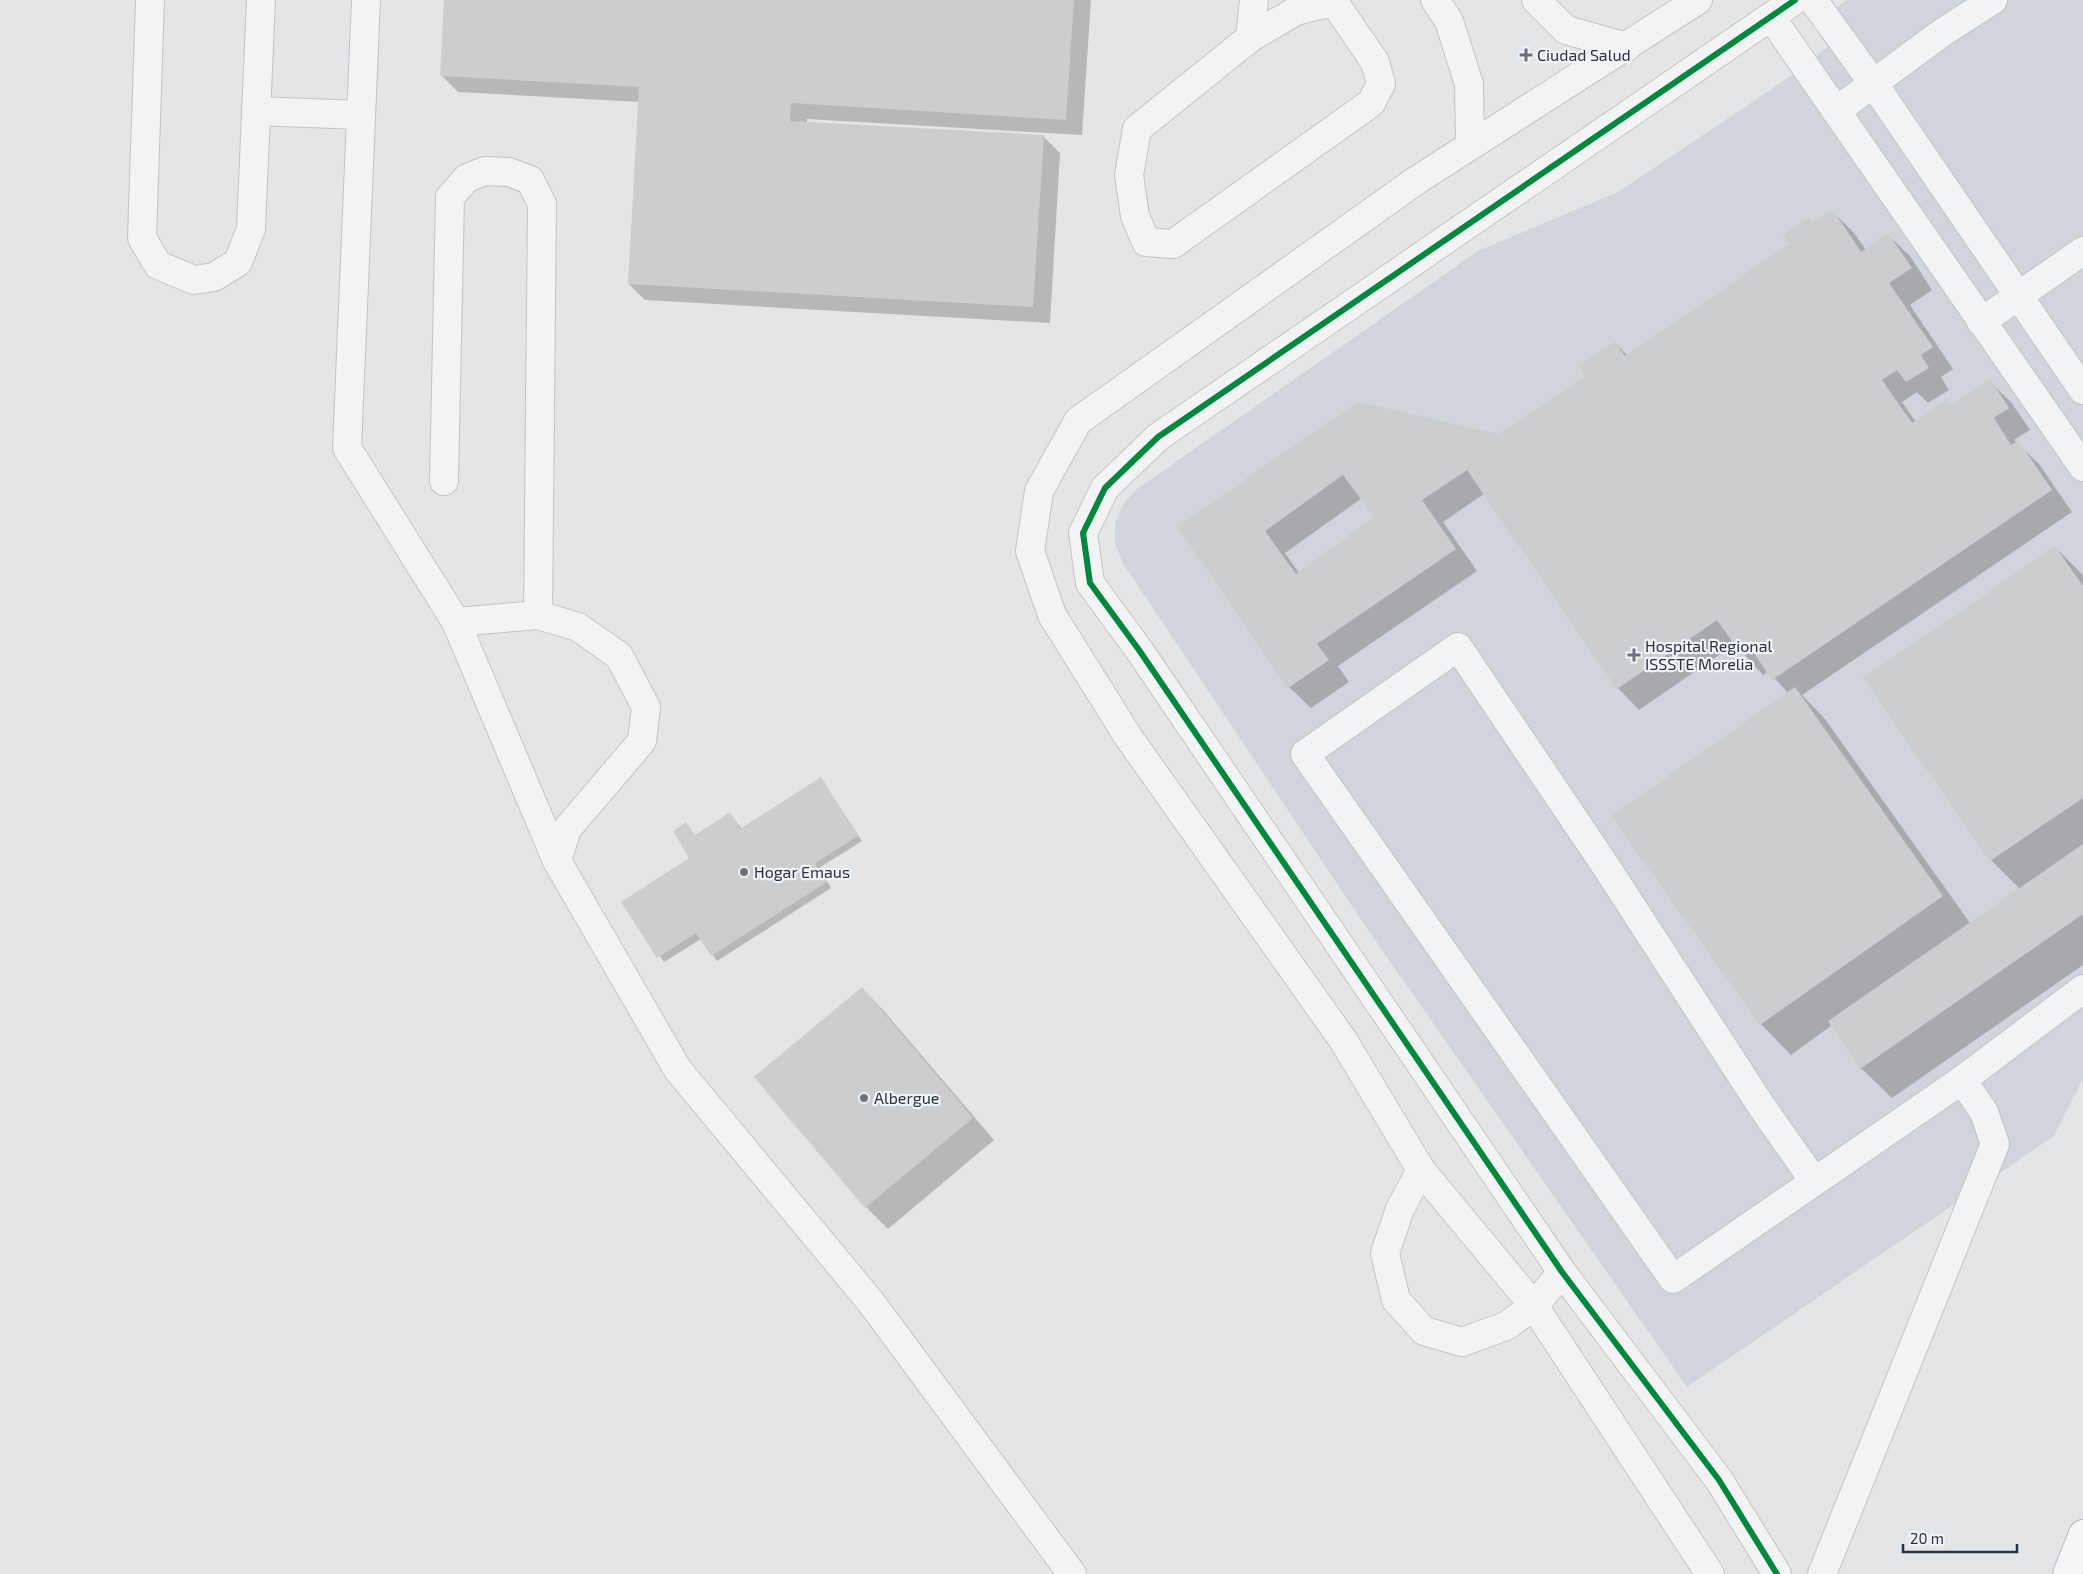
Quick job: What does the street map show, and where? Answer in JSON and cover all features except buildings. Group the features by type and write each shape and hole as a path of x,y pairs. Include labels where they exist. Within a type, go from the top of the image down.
{"highway":[{"path":"2067,1574 2083,1534"}],"street":[{"path":"150,0 141,217 142,238 158,265 194,280 214,277 238,262 251,229 261,0"},
{"path":"366,0 347,448 456,622 557,861 678,1070 870,1300 1072,1574"},
{"path":"1250,38 1296,11 1324,4 1336,5 1375,62 1380,84 1371,103 1173,244 1146,242 1135,216 1129,175 1137,129 1250,38 1254,0"},
{"path":"1436,0 1449,21 1469,84 1470,145"},
{"path":"1536,0 1566,30 1627,47"},
{"path":"1698,0 1417,180 1078,421 1039,491 1030,551 1052,615 1129,738 1343,1040 1421,1170 1534,1306 1710,1574"},
{"path":"1777,1574 1719,1480 1562,1272 1144,659 1090,583 1083,533 1105,488 1158,437 1795,0"},
{"path":"1813,0 1873,82 2083,390"},
{"path":"1836,111 1873,82 1993,0"},
{"path":"1771,17 2083,467"},
{"path":"256,111 362,115"},
{"path":"444,481 450,197 467,178 485,171 510,172 530,180 542,204 538,615"},
{"path":"1982,322 2019,298 2083,251"},
{"path":"456,622 538,615 578,627 619,656 646,707 642,741 567,829 557,861"},
{"path":"1814,1181 1762,1107 1603,862 1458,647 1305,754 1673,1279 1962,1080 2083,989"},
{"path":"1822,1574 1995,1144 1984,1112 1962,1080"},
{"path":"1421,1170 1400,1209 1385,1253 1396,1300 1424,1331 1462,1342 1506,1326 1534,1306 1562,1272"}],"shaded area":[{"name":"Hospital Regional ISSSTE Morelia","path":"1847,0 2083,0 2083,1079 2054,1136 1687,1387 1366,927 1124,565 1115,544 1115,523 1124,503 1137,489 1478,251 1618,192 1804,67 1845,31 1833,10"}],"cycle path":[{"path":"1777,1574 1719,1480 1562,1272 1139,650 1090,583 1083,533 1105,488 1158,437 1795,0"}],"place":[{"name":"Ciudad Salud","path":"1526,55"},
{"name":"Hospital Regional ISSSTE Morelia","path":"1634,655"},
{"name":"Hogar Emaus","path":"744,872"},
{"name":"Albergue","path":"864,1098"}]}
